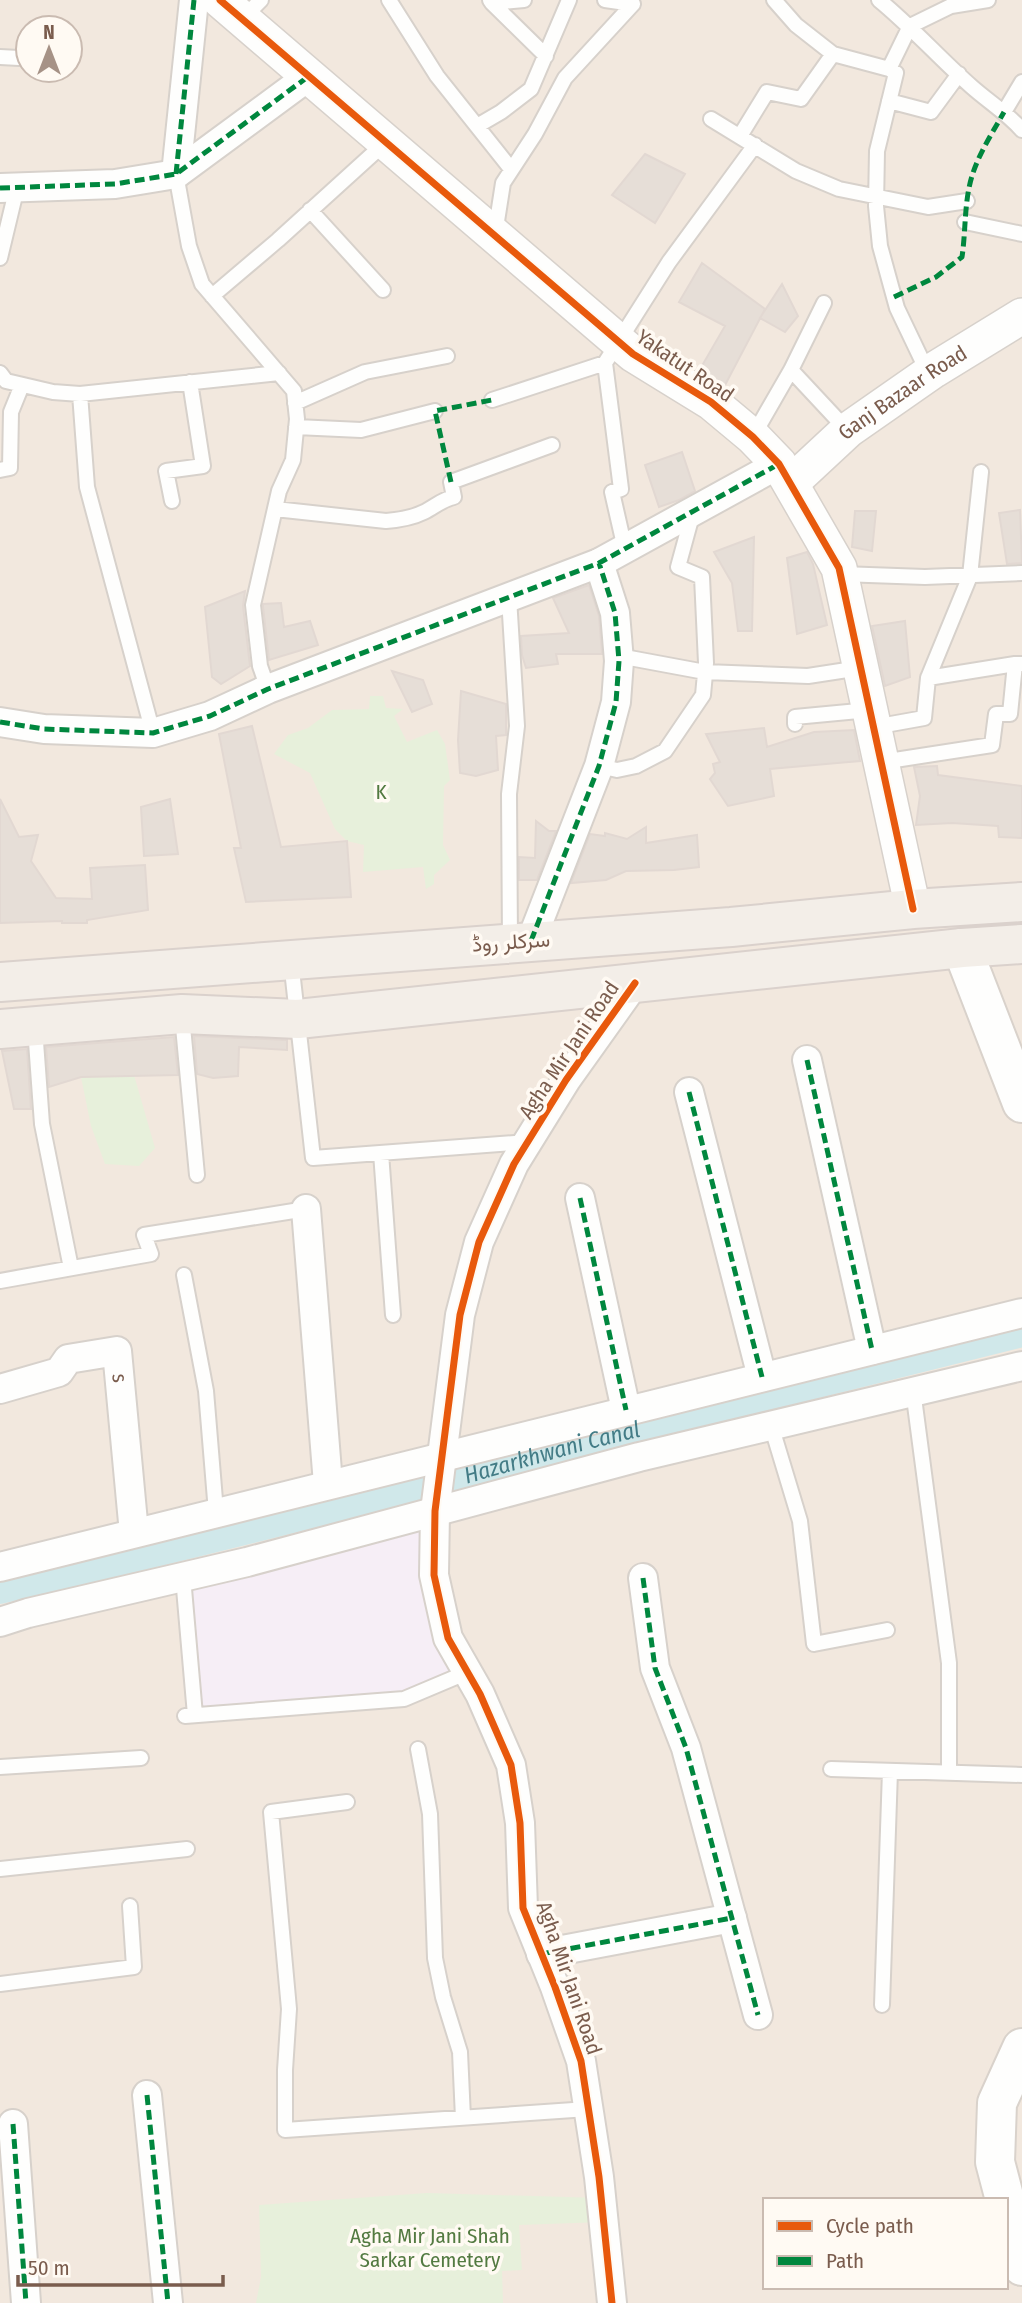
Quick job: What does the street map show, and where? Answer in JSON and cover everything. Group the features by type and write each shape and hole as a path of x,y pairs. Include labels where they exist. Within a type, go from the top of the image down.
{"main road":[{"name":"سرکلر روڈ","path":"0,982 1022,902"},
{"path":"930,908 962,948 1022,1103"},
{"name":"Agha Mir Jani Road","path":"635,983 672,931"},
{"path":"17,1028 182,1014 298,1019 962,948 1022,944"},
{"path":"1004,2198 995,2162 997,2103 1022,2048"}],"street":[{"name":"Yakatut Road","path":"216,3 309,76 495,235 611,352 633,354 711,402 752,437 785,474 841,573 882,762 930,908"},
{"path":"176,174 216,3"},
{"path":"8,188 115,184 176,174 309,76"},
{"name":"Ganj Bazaar Road","path":"785,474 929,373 1022,316"},
{"path":"0,722 44,729 153,733 210,716 268,689 599,563 693,511 785,474"},
{"path":"520,942 598,766 616,702 618,656 615,613 599,563"},
{"name":"Agha Mir Jani Road","path":"612,2303 599,2177 581,2061 523,1908 520,1823 511,1765 480,1694 448,1638 433,1575 435,1511 460,1315 479,1242 514,1164 527,1142 566,1080 635,983"},
{"path":"807,1060 872,1350"},
{"path":"690,1092 762,1377"},
{"path":"580,1198 626,1410"},
{"path":"306,1209 328,1484"},
{"path":"0,1566 1022,1313"},
{"name":"s","path":"0,1389 59,1372 68,1359 117,1351 134,1533"},
{"path":"0,1622 183,1577 639,1457 1022,1366"},
{"path":"643,1578 655,1668 686,1748 758,2015"},
{"path":"541,1954 732,1918"},
{"path":"147,2095 169,2303"},
{"path":"13,2124 26,2303"}],"lane":[{"path":"389,0 437,76 511,169"},
{"path":"491,2 524,0"},
{"path":"477,126 502,112 531,89 569,0"},
{"path":"495,235 503,183 535,134 565,78 633,4 605,0"},
{"path":"774,0 796,24 833,54 896,73 877,152 876,198 880,246 894,298 929,373"},
{"path":"879,0 1022,130"},
{"path":"889,69 910,26 951,6 988,0"},
{"path":"491,2 546,56"},
{"path":"740,136 767,92 801,99 833,54"},
{"path":"889,101 931,113 959,74"},
{"path":"1004,112 1021,86"},
{"path":"711,119 796,170 839,189 928,207 967,201"},
{"path":"212,296 386,142"},
{"path":"492,400 611,352 677,252 755,145"},
{"path":"176,174 189,246 202,284 294,391 296,427 293,460 279,491 253,605 260,666 268,689"},
{"path":"0,258 8,188"},
{"path":"310,210 383,290"},
{"path":"965,222 1022,234"},
{"path":"752,437 791,370 824,303"},
{"path":"611,352 621,489 612,492 625,549"},
{"path":"295,403 365,372 447,356"},
{"path":"791,370 848,430"},
{"path":"0,373 6,381 53,392 80,394 279,373"},
{"path":"172,500 166,471 203,466 190,382"},
{"path":"0,471 10,468 11,412 22,385"},
{"path":"80,394 87,487 153,733"},
{"path":"296,427 361,430 435,411"},
{"path":"275,509 354,519 402,520 454,497 451,482 552,445"},
{"path":"795,724 795,717 924,718 928,678 970,576 981,472"},
{"path":"598,766 617,770 636,766 665,751 703,695 705,672 702,577 678,567 693,511"},
{"path":"841,573 925,577 1022,573"},
{"path":"509,598 517,726 509,794 520,942"},
{"path":"618,656 705,672 808,676 861,668"},
{"path":"882,762 992,745 996,715 1010,715 1018,664 928,678"},
{"path":"291,959 313,1158 527,1142"},
{"path":"182,1014 197,1175"},
{"path":"17,1028 42,1124 71,1268"},
{"path":"381,1153 393,1315"},
{"path":"0,1281 151,1254 144,1235 306,1209"},
{"path":"184,1275 206,1391 216,1512"},
{"path":"913,1390 949,1663 949,1773"},
{"path":"771,1425 800,1521 814,1644 887,1630"},
{"path":"183,1577 190,1716 404,1699 467,1672"},
{"path":"418,1749 430,1814 435,1958 443,1997 460,2052 463,2118"},
{"path":"0,1767 141,1759"},
{"path":"831,1769 1022,1775"},
{"path":"882,2005 890,1771"},
{"path":"347,1802 271,1812 289,2009 285,2130 588,2109"},
{"path":"0,1869 187,1849"},
{"path":"0,1984 134,1967 130,1906"}],"shaded area":[{"path":"0,0 1022,0 1022,2303 0,2303"},
{"path":"435,1511 467,1672 404,1699 195,1715 183,1577"}],"green space":[{"name":"K","path":"370,696 383,696 386,708 403,709 394,716 407,742 437,730 445,744 450,780 444,786 443,845 450,860 434,875 434,884 426,889 423,867 363,872 364,845 347,841 335,829 310,773 274,754 288,735 308,728 332,710 369,709"},
{"path":"134,1075 155,1148 139,1166 105,1164 91,1126 81,1077"},
{"name":"Agha Mir Jani Shah Sarkar Cemetery","path":"427,2193 601,2198 603,2222 519,2225 522,2270 502,2271 503,2303 256,2303 261,2277 259,2205"}],"building":[{"path":"645,154 685,174 655,223 612,195"},
{"path":"702,263 765,309 724,387 699,371 725,326 679,302"},
{"path":"782,284 798,316 785,332 760,318"},
{"path":"682,452 695,491 659,507 645,465"},
{"path":"1020,510 1022,563 1007,564 999,513"},
{"path":"855,511 876,511 872,551 852,547"},
{"path":"754,537 752,631 738,631 732,583 714,552"},
{"path":"807,552 813,564 827,625 797,634 787,558"},
{"path":"589,585 599,616 602,654 556,654 558,664 526,668 521,636 569,633 553,598"},
{"path":"245,591 243,606 250,666 221,684 212,677 205,607"},
{"path":"281,603 284,627 310,621 318,645 269,660 263,604"},
{"path":"905,621 910,677 885,686 872,626"},
{"path":"392,671 423,680 432,704 412,712"},
{"path":"461,691 506,704 506,735 496,736 498,770 476,776 460,773 458,740"},
{"path":"252,726 281,847 347,841 351,897 246,902 234,848 241,848 219,734"},
{"path":"764,728 767,747 814,732 854,730 860,761 770,769 774,796 728,806 710,779 715,773 713,764 720,762 706,734"},
{"path":"937,766 938,775 1022,786 1022,838 999,837 998,826 952,823 916,825 920,796 914,767"},
{"path":"0,799 19,837 38,835 31,861 56,898 92,899 90,868 145,865 148,910 87,920 87,923 0,923"},
{"path":"170,799 178,854 144,856 141,807"},
{"path":"536,821 549,831 556,831 537,880 519,880 519,857 535,858"},
{"path":"646,827 646,843 697,835 699,867 626,871 606,880 571,883 590,834 605,836 605,833 627,839"},
{"path":"194,1036 287,1040 287,1050 239,1047 238,1076 213,1078 197,1074"},
{"path":"174,1037 178,1075 81,1077 49,1087 46,1047"},
{"path":"27,1049 31,1109 14,1109 2,1051"}],"waterway":[{"name":"Hazarkhwani Canal","path":"0,1590 468,1475 581,1443 1022,1333"}],"marked path":[{"path":"176,174 194,0"},
{"path":"0,188 115,184 176,174 309,76"},
{"path":"894,297 936,277 962,257 969,186 982,151 1004,112"},
{"path":"451,482 435,411 492,400"},
{"path":"0,722 44,729 153,733 210,716 268,689 599,563 779,464"},
{"path":"531,941 599,766 616,702 619,661 615,613 599,563"},
{"path":"807,1060 872,1350"},
{"path":"689,1092 762,1377"},
{"path":"580,1198 626,1410"},
{"path":"643,1578 655,1668 686,1748 758,2015"},
{"path":"541,1954 732,1918"},
{"path":"147,2095 168,2303"},
{"path":"13,2124 26,2303"}],"cycle path":[{"path":"220,0 633,354 711,402 753,437 779,464 839,568 913,909"},
{"path":"612,2303 599,2177 581,2061 523,1908 520,1823 511,1765 480,1694 448,1638 434,1575 435,1511 460,1315 479,1242 514,1164 566,1080 635,983"}]}
